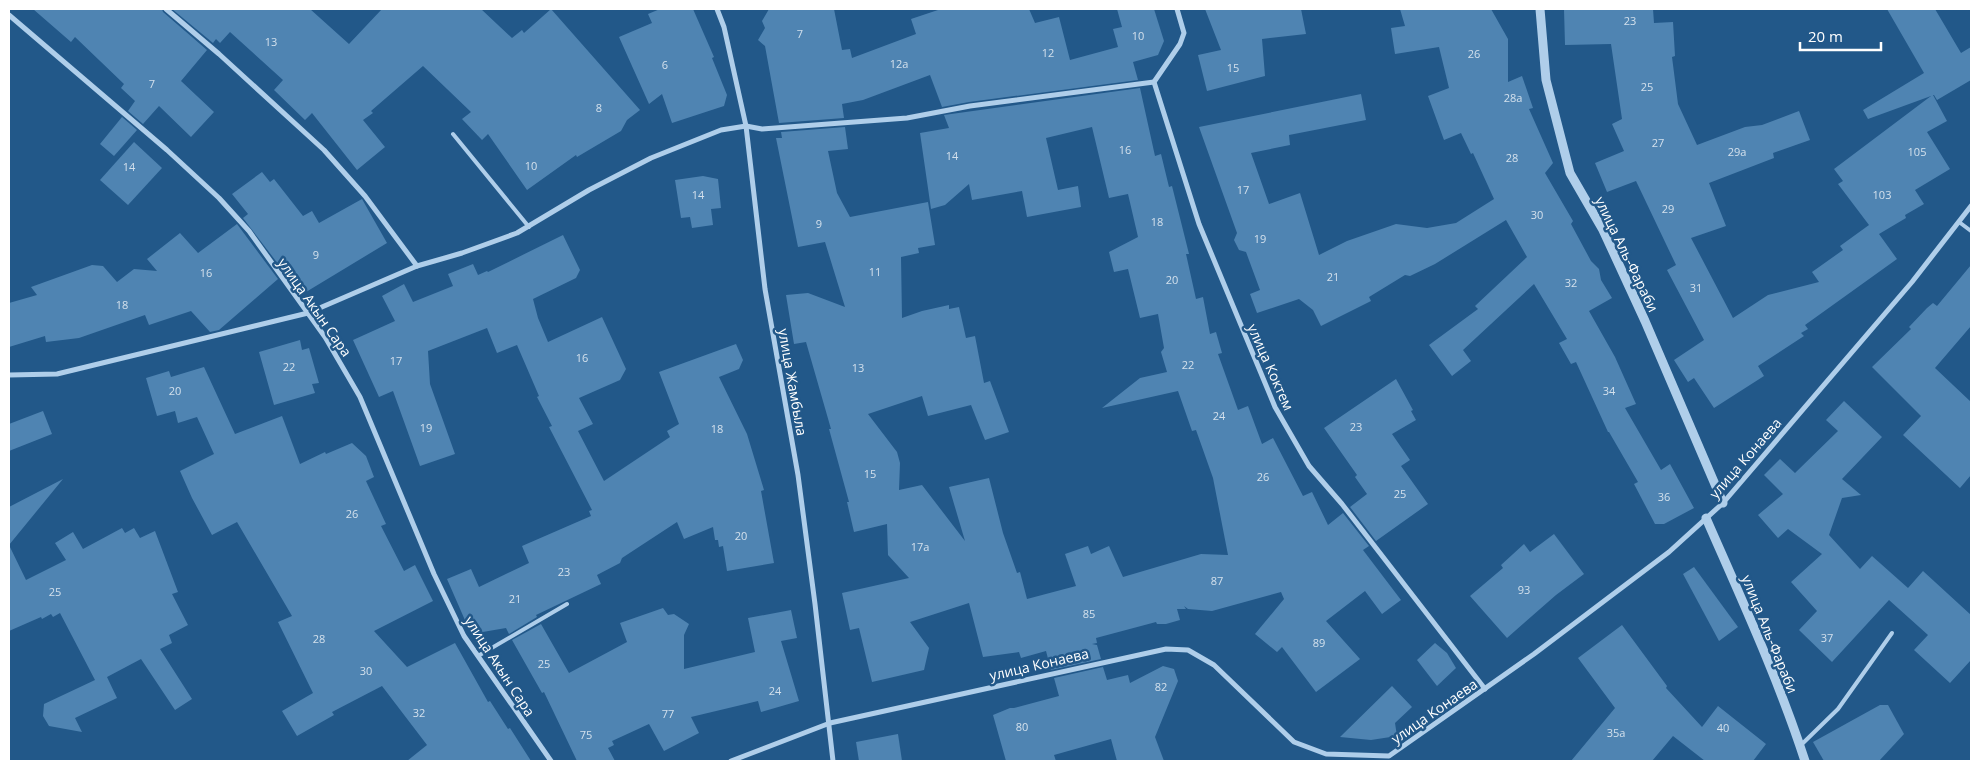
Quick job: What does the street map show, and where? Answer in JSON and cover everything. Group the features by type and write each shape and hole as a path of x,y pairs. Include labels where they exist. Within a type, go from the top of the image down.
{"street":[{"path":"166,9 219,54 324,150 365,196 417,266"},
{"name":"улица Жамбыла","path":"717,9 724,27 746,126 765,289 798,475 830,723 833,761"},
{"path":"9,375 57,374 308,313 417,266 462,253 517,233 590,190 651,158 721,130 746,126 762,129 907,118 970,106 1154,82 1180,44 1184,33 1177,9"},
{"name":"улица Аль-Фараби","path":"1540,9 1546,80 1570,173 1604,230 1723,503"},
{"name":"улица Акын Сара","path":"9,15 167,150 219,198 249,231 325,337 360,397 434,574 464,636 550,761"},
{"name":"улица Коктем","path":"1154,82 1199,224 1275,407 1309,466 1342,504 1485,690"},
{"name":"улица Конаева","path":"731,761 830,723 1166,649 1188,650 1214,665 1294,742 1326,754 1389,756 1485,690 1669,552 1723,503 1912,282 1971,206"},
{"name":"улица Аль-Фараби","path":"1706,518 1742,600 1805,761"},
{"path":"1381,761 1389,756"}],"lane":[{"path":"454,134 529,227"},
{"path":"1959,222 1971,232"},
{"path":"478,656 567,604"},
{"path":"1800,746 1838,709 1892,633"}],"building":[{"path":"33,9 162,9 163,12 207,50 181,81 214,112 191,137 159,106 143,124 128,111 135,101 121,88 124,84 75,37 71,42"},
{"path":"172,9 310,9 349,44 382,9 481,9 512,38 522,30 524,33 551,9 640,110 627,120 621,131 577,157 576,155 527,190 488,134 482,140 462,119 471,112 423,66 363,120 385,147 357,170 312,113 305,120 274,90 283,80 230,32 220,43 216,39 213,43"},
{"path":"660,9 693,9 714,57 712,58 727,95 724,106 672,123 662,94 649,104 619,37 652,23 648,14"},
{"path":"769,9 834,9 842,50 850,49 852,58 916,34 911,19 941,9 1029,9 1035,23 1059,17 1070,60 1118,47 1113,29 1122,27 1117,9 1154,9 1164,41 1158,55 1133,62 1138,80 942,107 930,75 863,100 842,104 844,118 779,123 765,46 758,40 765,28 762,21"},
{"path":"1205,9 1301,9 1306,34 1262,39 1265,76 1207,91 1198,55 1221,50"},
{"path":"1400,9 1491,9 1508,39 1508,82 1522,76 1533,108 1529,109 1553,163 1545,173 1573,221 1571,224 1591,261 1599,269 1601,280 1612,298 1589,311 1615,357 1636,404 1625,408 1661,470 1670,464 1694,508 1664,524 1655,524 1634,484 1638,482 1608,432 1576,362 1571,364 1559,343 1567,339 1534,284 1463,350 1471,361 1452,376 1429,345 1478,309 1475,306 1527,257 1506,220 1435,264 1410,276 1405,275 1369,297 1371,301 1321,326 1313,310 1299,299 1257,313 1250,294 1260,290 1246,252 1239,250 1234,240 1237,233 1199,127 1361,94 1366,120 1289,135 1290,145 1251,153 1269,204 1300,193 1319,255 1347,241 1396,224 1427,228 1456,223 1494,199 1473,153 1471,154 1461,133 1444,140 1428,96 1449,88 1439,47 1395,54 1391,28 1405,26"},
{"path":"1564,9 1653,9 1654,23 1673,22 1675,56 1672,57 1678,104 1697,145 1745,127 1762,125 1799,111 1810,140 1773,153 1774,158 1709,183 1726,226 1691,238 1733,318 1768,295 1819,282 1812,272 1843,250 1840,246 1869,225 1838,184 1843,181 1834,169 1931,96 1868,119 1863,110 1924,73 1887,9 1935,9 1961,53 1971,47 1971,80 1937,100 1933,95 1947,121 1927,132 1950,169 1915,190 1924,204 1905,215 1906,218 1879,234 1897,259 1805,325 1808,329 1801,333 1804,336 1758,366 1764,376 1714,408 1694,378 1688,382 1674,360 1704,340 1667,270 1676,265 1636,181 1607,192 1595,163 1624,151 1612,124 1622,119 1611,44 1565,45"},
{"path":"1140,88 1155,156 1161,154 1169,187 1172,186 1189,254 1186,254 1196,299 1203,297 1210,334 1216,332 1222,353 1218,354 1238,410 1248,406 1262,444 1273,438 1303,496 1312,492 1328,525 1343,513 1369,546 1363,550 1401,600 1382,614 1365,591 1326,621 1360,659 1316,692 1282,647 1277,652 1255,634 1284,599 1281,592 1212,611 1188,609 1184,606 1186,609 1177,609 1180,620 1166,624 1157,624 1156,622 1096,638 1097,643 1092,644 1097,645 1101,659 1051,670 1046,651 1021,658 1019,652 983,657 969,603 910,622 929,648 924,670 872,682 859,628 850,630 842,593 909,578 888,555 887,524 854,532 847,502 849,502 829,429 831,429 806,342 794,344 786,295 808,293 845,307 825,242 798,247 776,138 782,138 781,132 845,127 848,149 828,151 837,193 850,217 928,202 935,245 918,248 919,253 901,257 902,318 949,305 949,309 959,307 966,338 975,336 984,383 990,381 1009,432 985,440 971,405 928,416 922,396 868,414 897,452 900,463 899,490 922,485 965,541 949,487 989,478 1003,533 1017,573 1020,572 1027,599 1076,586 1065,554 1088,546 1091,554 1109,546 1123,577 1201,554 1228,555 1213,478 1196,430 1192,431 1178,391 1102,408 1140,378 1167,372 1161,352 1164,348 1158,314 1140,318 1128,269 1114,272 1109,252 1138,237 1128,194 1109,198 1092,127 1046,138 1058,190 1078,186 1081,207 1027,217 1022,191 972,200 969,184 945,205 931,209 920,133 949,128 944,115"},
{"path":"122,117 137,130 114,156 100,144"},
{"path":"134,142 162,168 128,205 100,180"},
{"path":"262,172 270,182 274,179 303,216 312,211 319,223 362,199 387,243 306,292 291,267 285,273 243,218 248,214 232,194"},
{"path":"703,176 718,179 721,208 711,209 713,225 692,228 690,217 681,218 675,180"},
{"path":"237,224 278,279 219,330 210,332 191,311 149,325 145,315 79,338 46,342 45,336 9,347 9,303 37,295 31,287 92,265 103,266 117,282 134,269 157,271 147,259 180,233 198,253"},
{"path":"563,235 580,270 576,278 533,299 538,318 548,342 602,317 626,369 620,380 579,398 593,424 578,431 604,481 670,437 667,431 679,424 659,372 736,344 743,360 739,369 719,377 747,434 764,490 761,491 774,563 727,571 723,546 719,547 718,540 715,540 713,527 684,539 677,522 622,558 620,563 597,575 601,584 536,615 537,617 509,634 506,628 471,634 447,579 471,569 479,587 529,563 522,546 591,516 589,511 592,510 549,427 552,426 537,397 539,396 517,345 497,353 487,328 428,351 430,384 455,454 420,466 393,391 379,397 353,340 395,321 382,296 404,284 413,302 453,286 448,274 473,264 478,275 488,272"},
{"path":"1971,265 1971,326 1935,368 1971,402 1971,475 1960,488 1903,435 1921,416 1872,367 1911,329 1909,327 1927,308 1933,303 1937,306"},
{"path":"300,340 302,350 309,348 319,383 312,384 315,393 274,405 259,352"},
{"path":"204,367 235,434 282,416 300,464 325,452 326,454 352,443 366,456 374,477 366,481 386,524 381,526 404,571 415,565 433,601 374,631 407,667 455,643 488,702 490,701 508,729 510,728 531,761 407,761 427,745 382,686 332,712 334,715 297,736 282,711 313,693 278,622 292,616 237,522 212,535 180,471 214,454 197,417 178,423 175,411 157,416 146,378 169,371 171,377"},
{"path":"1396,379 1413,410 1411,411 1416,420 1392,434 1410,460 1401,466 1428,504 1376,541 1350,507 1367,494 1355,477 1357,475 1324,428"},
{"path":"1844,401 1882,437 1842,479 1861,495 1842,498 1829,535 1860,569 1872,556 1908,588 1923,571 1971,615 1971,660 1950,683 1914,650 1928,635 1889,600 1832,662 1799,630 1817,611 1791,582 1822,554 1788,529 1778,538 1758,515 1783,494 1764,475 1780,459 1795,473 1838,431 1826,420"},
{"path":"43,411 52,434 9,451 9,424"},
{"path":"63,479 9,545 9,507"},
{"path":"122,528 125,533 134,528 140,538 155,531 178,592 172,594 188,625 169,635 172,643 160,649 192,699 175,710 141,659 107,677 117,698 75,718 82,732 49,726 43,716 44,704 95,680 60,613 53,617 51,614 42,619 41,617 9,631 9,545 26,580 66,560 55,543 73,532 83,549"},
{"path":"1554,534 1584,574 1556,595 1507,638 1470,596 1503,568 1501,565 1524,544 1530,552"},
{"path":"1694,567 1738,627 1719,641 1683,574"},
{"path":"663,608 668,615 674,614 689,624 684,635 684,669 755,652 748,618 791,610 797,638 781,641 799,701 761,712 758,701 691,717 699,733 664,751 649,724 612,741 614,745 608,748 615,761 577,761 544,692 542,693 512,640 541,624 569,673 627,642 620,623"},
{"path":"1622,625 1667,686 1666,688 1702,727 1718,706 1766,744 1753,761 1705,761 1673,736 1652,761 1571,761 1615,708 1578,658"},
{"path":"1435,643 1447,653 1456,668 1437,686 1417,660"},
{"path":"1163,666 1174,669 1178,681 1155,737 1164,761 1117,761 1111,739 1054,755 1056,761 1006,761 993,715 1010,708 1059,696 1054,678 1103,667 1107,680 1128,675 1130,683"},
{"path":"1392,686 1412,707 1395,723 1397,736 1371,740 1340,737"},
{"path":"1880,705 1888,705 1904,734 1879,761 1824,761 1813,742"},
{"path":"898,734 902,761 859,761 856,742"}]}
